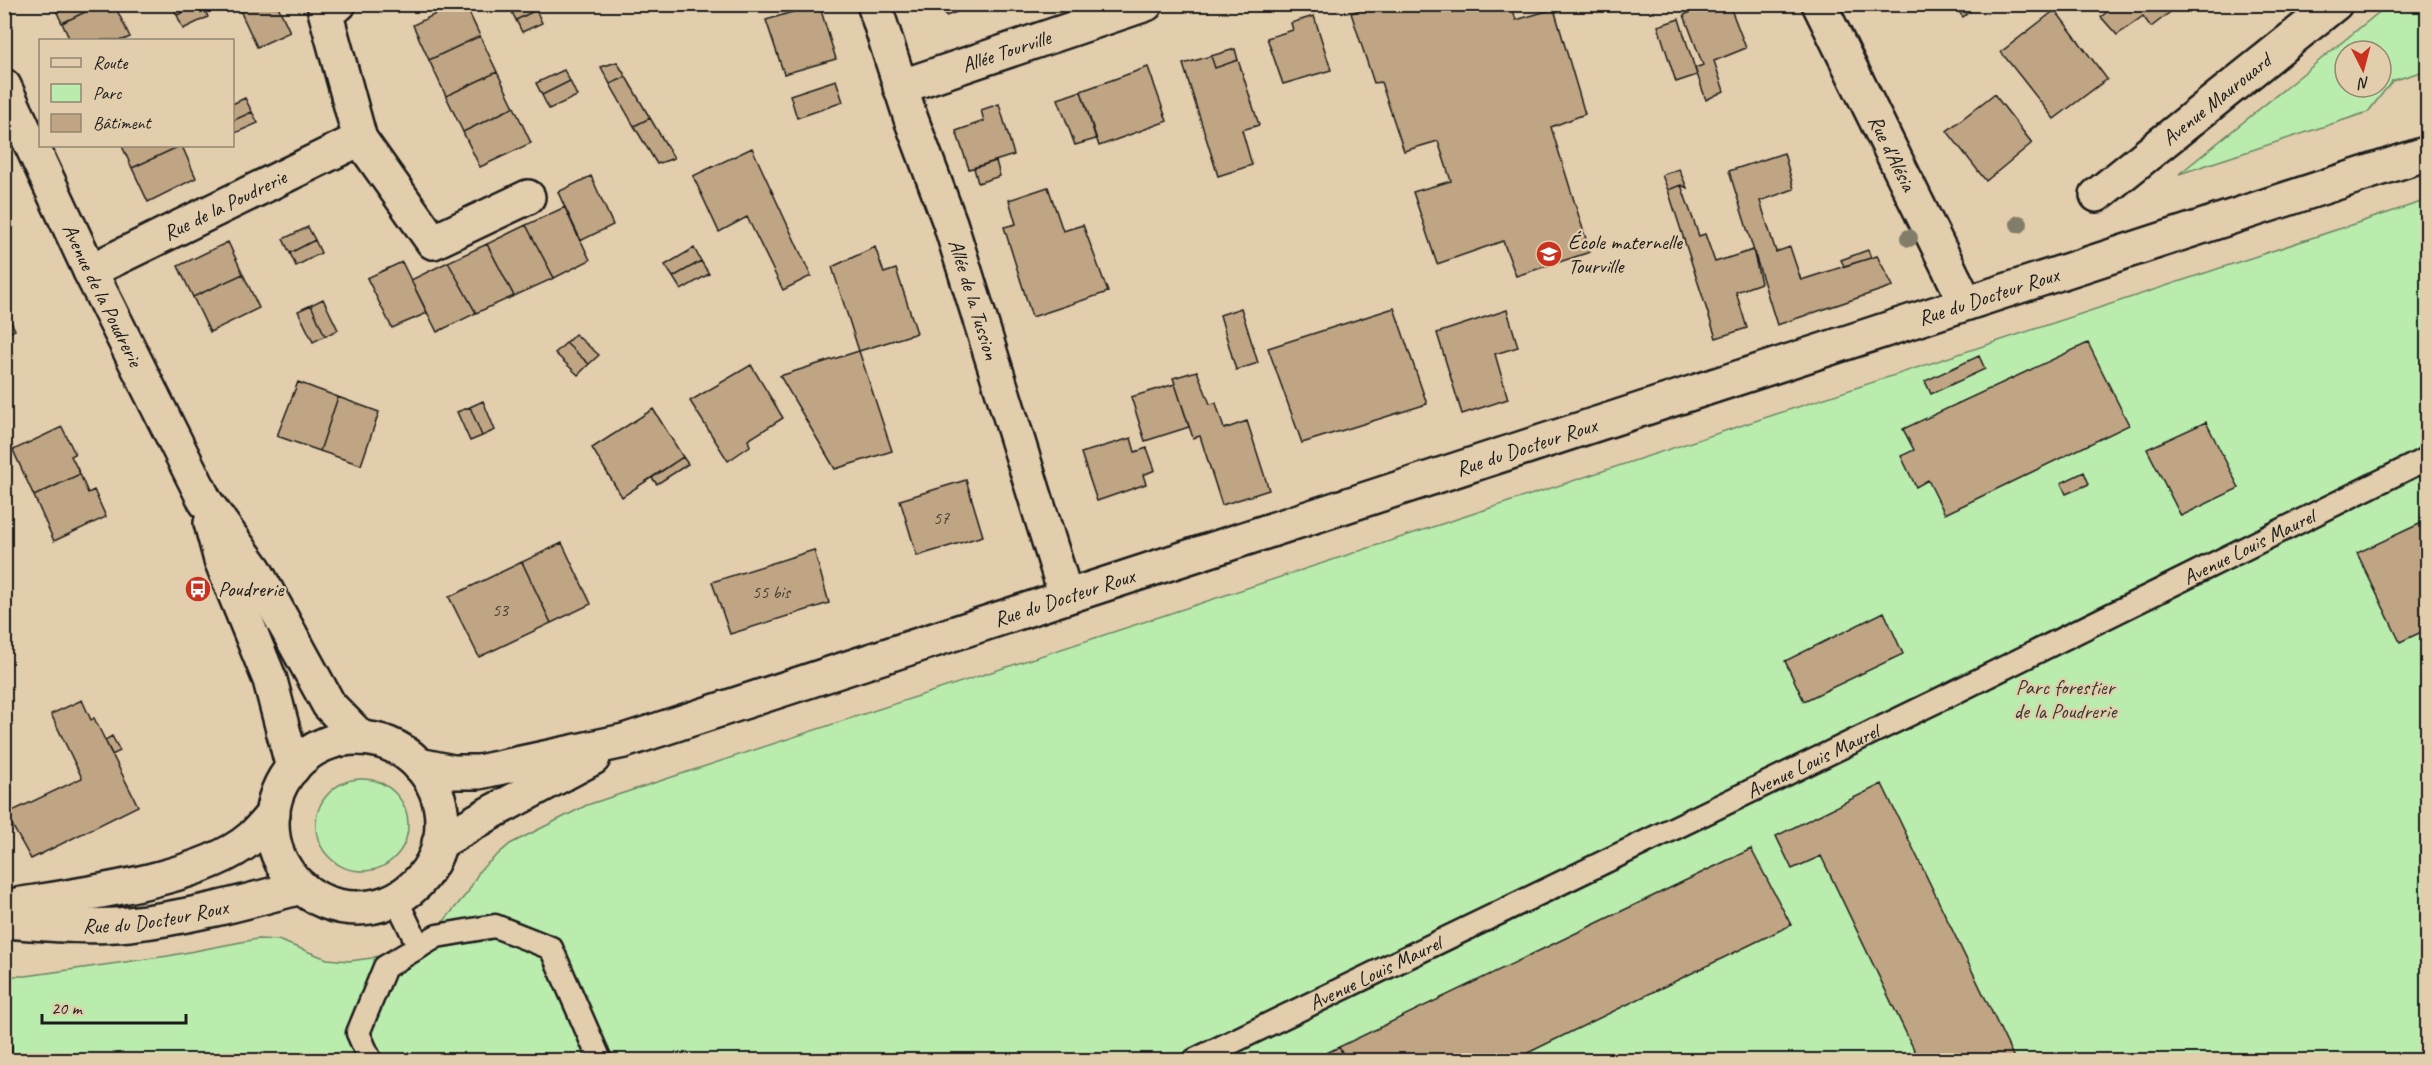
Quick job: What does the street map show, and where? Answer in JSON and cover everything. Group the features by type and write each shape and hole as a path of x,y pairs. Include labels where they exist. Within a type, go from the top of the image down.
{"main road":[{"path":"339,4 325,11 360,140 433,242 528,197"},
{"name":"Allée de la Tussion","path":"874,4 900,87 945,207 1066,596"},
{"name":"Allée Tourville","path":"900,87 1146,4"},
{"name":"Rue d'Alésia","path":"1819,4 1966,303"},
{"name":"Avenue Maurouard","path":"2097,195 2335,4"},
{"name":"Avenue de la Poudrerie","path":"4,86 90,271 205,501 255,570 329,705 361,738"},
{"name":"Rue de la Poudrerie","path":"90,271 360,140"},
{"name":"Rue du Docteur Roux","path":"419,765 453,772 479,772 624,741 2427,153"},
{"name":"Avenue de la Poudrerie","path":"205,501 221,560 270,680 293,768"},
{"path":"361,738 382,741 402,751 419,765 435,787 442,813 439,843 426,874 412,888 396,899 369,907 340,906 320,900 287,872 274,839 273,814 279,789 293,768 307,755 324,745 342,739 361,738"},
{"name":"Rue du Docteur Roux","path":"439,843 624,741"},
{"name":"Rue du Docteur Roux","path":"4,907 113,888 183,872 218,857 250,839 273,814"},
{"name":"Rue du Docteur Roux","path":"4,921 69,925 128,924 179,916 302,887"}],"lane":[{"name":"Avenue Louis Maurel","path":"1195,1060 1947,696 2427,458"},
{"path":"396,899 419,947"},
{"path":"370,1060 358,1033 385,967 437,936 495,926 551,948 600,1060"}],"green space":[{"path":"2388,5 2427,5 2427,70 2393,81 2393,39 2346,39"},
{"path":"2333,49 2333,99 2378,99 2368,112 2179,174"},
{"name":"Parc forestier de la Poudrerie","path":"2427,200 2427,1060 5,1060 5,976 26,976 168,956 257,939 278,940 327,959 349,961 372,958 393,951 444,921 468,892 480,870 510,844 587,805"},
{"path":"362,779 380,782 395,792 405,807 408,825 405,843 395,858 380,868 362,871 344,868 329,858 319,843 316,825 319,807 329,792 344,782"}],"building":[{"path":"53,4 102,4 62,23"},
{"path":"102,4 114,4 130,37 125,39 70,39 62,23"},
{"path":"171,4 200,4 177,15"},
{"path":"202,4 208,17 183,29 177,15"},
{"path":"237,4 277,4 290,32 257,47"},
{"path":"456,4 465,4 480,36 429,60 413,25"},
{"path":"516,4 533,4 536,10 516,20 510,8"},
{"path":"819,4 836,59 784,74 766,20"},
{"path":"942,4 969,4 970,7 946,16"},
{"path":"1377,4 1511,4 1516,20 1554,9 1585,114 1551,127 1590,252 1516,276 1503,241 1437,264 1413,192 1451,181 1438,141 1404,151 1381,82 1374,83 1351,13"},
{"path":"1709,4 1729,4 1746,48 1714,61 1724,91 1706,100 1695,68 1703,65 1684,15"},
{"path":"1953,4 1979,4 1963,17"},
{"path":"2116,4 2176,4 2178,6 2151,27 2143,16 2117,35 2101,17"},
{"path":"536,10 542,23 522,32 516,20"},
{"path":"2055,10 2107,79 2054,119 2001,52"},
{"path":"1314,16 1331,70 1283,84 1267,38 1293,30 1291,23"},
{"path":"1679,19 1697,75 1676,82 1658,26"},
{"path":"480,36 497,72 446,96 429,60"},
{"path":"1235,49 1238,60 1215,68 1211,56"},
{"path":"1211,56 1215,68 1238,60 1259,125 1242,130 1252,165 1218,176 1183,64"},
{"path":"617,62 626,77 610,84 601,67"},
{"path":"1148,67 1167,121 1099,146 1081,91"},
{"path":"564,70 570,81 542,95 536,83"},
{"path":"497,72 514,107 463,132 446,96"},
{"path":"626,77 650,118 634,126 610,84"},
{"path":"836,80 843,102 797,118 790,95"},
{"path":"570,81 577,96 549,109 542,95"},
{"path":"1081,91 1096,139 1075,145 1058,99"},
{"path":"1994,94 2032,143 1986,181 1947,131"},
{"path":"245,98 252,112 234,120 234,103"},
{"path":"999,104 1014,155 969,169 956,131 984,121 981,110"},
{"path":"514,107 531,143 480,167 463,132"},
{"path":"252,112 258,123 234,134 234,120"},
{"path":"650,118 674,158 657,164 634,126"},
{"path":"122,147 178,147 132,168"},
{"path":"182,147 196,178 148,202 132,168"},
{"path":"752,148 811,276 783,290 747,217 719,232 693,176"},
{"path":"1784,153 1794,189 1760,201 1776,252 1790,247 1801,280 1877,256 1893,286 1777,325 1729,171"},
{"path":"996,161 1000,176 978,183 974,168"},
{"path":"1679,169 1687,188 1681,185 1668,190 1662,175"},
{"path":"591,176 613,225 580,241 558,192"},
{"path":"1681,185 1699,236 1705,234 1715,262 1753,250 1761,283 1736,292 1747,328 1716,338 1668,190"},
{"path":"1048,187 1063,231 1083,225 1108,292 1032,317 1004,227 1016,224 1009,200"},
{"path":"565,207 590,260 554,278 526,225"},
{"path":"526,225 554,278 514,296 487,244"},
{"path":"308,227 315,240 290,253 283,239"},
{"path":"315,240 321,253 296,266 290,253"},
{"path":"228,242 243,274 193,297 178,266"},
{"path":"487,244 514,296 476,313 448,262"},
{"path":"875,247 884,273 896,269 917,333 859,351 832,267"},
{"path":"694,248 701,261 673,277 665,265"},
{"path":"1868,250 1871,258 1844,266 1841,260"},
{"path":"701,261 709,274 681,290 673,277"},
{"path":"402,262 427,313 392,328 367,278"},
{"path":"448,262 476,313 437,332 411,280"},
{"path":"243,274 259,308 210,332 193,297"},
{"path":"323,299 338,330 325,336 311,305"},
{"path":"311,305 325,336 313,342 298,311"},
{"path":"4,307 15,330 4,335"},
{"path":"1241,308 1258,363 1236,370 1220,315"},
{"path":"1394,308 1427,404 1302,443 1268,348"},
{"path":"1507,310 1518,347 1495,354 1508,399 1462,414 1437,333"},
{"path":"575,334 599,355 589,364 566,343"},
{"path":"566,343 589,364 578,375 555,353"},
{"path":"2088,343 2129,425 1945,514 1928,480 1916,487 1901,456 1914,450 1903,429"},
{"path":"859,351 892,451 835,469 780,376"},
{"path":"1979,356 1985,369 1931,394 1925,381"},
{"path":"751,365 783,418 748,440 750,446 728,461 690,401"},
{"path":"1197,371 1210,404 1216,403 1224,429 1247,421 1269,490 1222,505 1200,436 1193,438 1173,378"},
{"path":"298,382 338,397 320,451 277,436"},
{"path":"1175,384 1189,427 1145,441 1131,397"},
{"path":"338,397 379,412 361,465 320,451"},
{"path":"483,401 495,430 482,436 470,407"},
{"path":"470,407 482,436 470,441 457,412"},
{"path":"653,409 683,457 622,497 592,448"},
{"path":"2206,422 2239,488 2181,516 2147,449"},
{"path":"62,427 75,454 71,456 80,474 34,496 13,450"},
{"path":"1131,438 1135,452 1147,448 1155,470 1143,475 1146,484 1097,501 1081,453"},
{"path":"683,457 688,464 657,484 652,478"},
{"path":"2084,472 2089,484 2066,494 2061,483"},
{"path":"80,474 88,493 94,490 106,517 54,541 34,496"},
{"path":"966,480 983,536 917,556 900,500"},
{"path":"2428,520 2428,629 2400,642 2357,553"},
{"path":"562,543 591,604 551,623 522,562"},
{"path":"814,550 829,603 730,634 712,582"},
{"path":"522,562 551,623 479,657 449,597"},
{"path":"1884,612 1903,654 1804,701 1785,661"},
{"path":"82,700 91,720 94,718 138,806 31,859 6,814 82,778 51,714"},
{"path":"112,736 120,751 112,755 105,740"},
{"path":"1882,784 2015,1060 1919,1060 1821,856 1792,869 1776,836"},
{"path":"1751,849 1791,925 1513,1060 1346,1060 1339,1047"},
{"path":"4,1046 12,1046 12,1060 4,1060"},
{"path":"1339,1047 1346,1060 1312,1060"}],"place":[{"name":"École maternelle Tourville","path":"1549,254"},
{"name":"Poudrerie","path":"198,589"}]}
